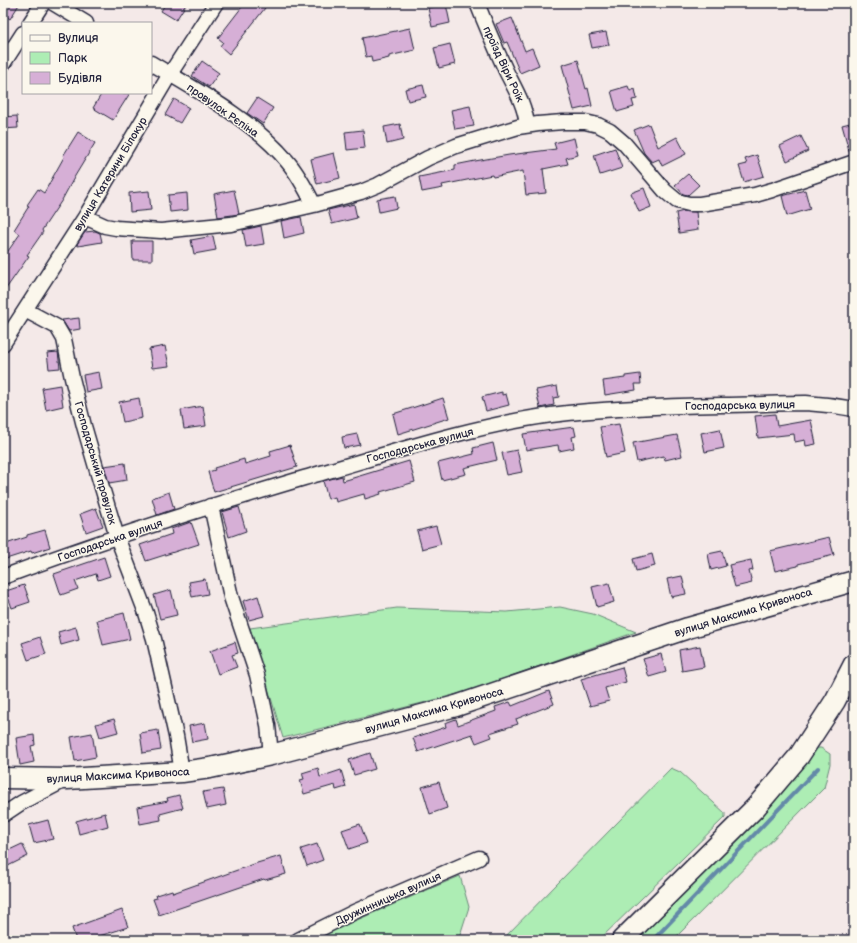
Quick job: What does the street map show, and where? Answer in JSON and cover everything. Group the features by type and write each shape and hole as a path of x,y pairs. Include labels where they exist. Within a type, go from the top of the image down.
{"street":[{"path":"31,22 43,3"},
{"path":"53,3 84,22"},
{"name":"вулиця Катерини Білокур","path":"3,344 85,216 170,74 216,3"},
{"name":"проїзд Віри Роїк","path":"477,3 506,71 520,99 526,114 527,125"},
{"path":"3,64 22,35"},
{"name":"провулок Рєпіна","path":"152,64 224,108 266,140 286,160 298,176 314,205"},
{"path":"85,216 105,226 161,231 231,224 314,205 361,192 378,185 428,158 456,146 527,125 563,122 585,122 598,125 610,131 624,143 665,191 678,201 689,204 700,204 755,195 854,162"},
{"name":"Господарський провулок","path":"25,310 57,327 64,339 84,426 117,537 146,613 154,640 176,736 182,772"},
{"name":"Господарська вулиця","path":"3,577 210,506 440,438 494,426 550,415 664,406 807,403 854,409"},
{"path":"210,506 231,597 257,675 268,725 271,755"},
{"name":"вулиця Максима Кривоноса","path":"3,778 67,779 182,772 210,768 271,755 456,706 688,628 854,581"},
{"path":"622,940 755,808 799,756 835,701 854,664"},
{"path":"3,815 21,803 67,779"},
{"name":"Дружинницька вулиця","path":"298,940 354,912 479,858"}],"green space":[{"path":"560,607 593,614 636,632 466,692 283,738 250,628 397,608 507,612"},
{"path":"817,748 821,748 830,754 830,764 824,788 673,940 634,940 750,826"},
{"path":"671,768 680,772 725,813 725,817 599,940 502,940"},
{"path":"460,876 469,907 460,935 456,940 310,940"}],"building":[{"path":"3,3 20,3 10,19 3,14"},
{"path":"166,3 187,3 176,20 161,11"},
{"path":"245,3 258,3 265,8 229,54 220,46 223,42 218,38"},
{"path":"446,4 450,23 432,27 428,8"},
{"path":"512,18 525,51 532,48 539,65 520,73 507,42 504,43 496,24"},
{"path":"410,28 415,50 389,56 389,58 372,62 371,56 366,57 362,38"},
{"path":"606,32 609,45 592,48 589,35"},
{"path":"450,44 455,64 439,68 434,48"},
{"path":"578,60 586,89 588,88 592,106 574,110 562,65"},
{"path":"202,61 219,73 209,87 192,76"},
{"path":"423,85 426,97 408,101 405,89"},
{"path":"628,86 630,91 635,89 637,99 632,100 634,107 617,112 611,91"},
{"path":"101,94 129,94 113,120 93,108"},
{"path":"257,98 273,108 263,124 247,113"},
{"path":"174,99 189,108 180,123 165,115"},
{"path":"470,106 474,126 455,129 451,110"},
{"path":"17,116 18,128 3,129 3,117"},
{"path":"854,122 854,154 850,154 842,125"},
{"path":"400,124 403,140 387,144 384,127"},
{"path":"649,124 658,147 677,137 686,154 662,166 659,159 652,162 644,153 634,130"},
{"path":"363,130 365,148 347,150 345,132"},
{"path":"78,132 95,143 62,200 42,230 43,232 27,255 29,256 3,293 3,258 20,234 14,230 29,206 27,205 38,189 44,193 64,157 63,156"},
{"path":"801,136 808,151 787,161 780,146"},
{"path":"574,138 578,155 566,158 568,164 543,169 546,193 526,195 523,171 493,177 492,175 442,185 443,188 422,192 419,177 455,170 455,165 509,155 556,149 554,143"},
{"path":"615,148 622,168 600,175 594,155"},
{"path":"334,153 340,178 317,184 311,159"},
{"path":"757,155 764,176 744,182 739,166 747,164 745,159"},
{"path":"688,174 699,185 688,195 683,194 675,185"},
{"path":"644,188 651,207 639,212 631,193"},
{"path":"234,190 239,214 218,217 214,194"},
{"path":"805,190 810,209 787,216 782,196"},
{"path":"149,191 151,210 130,212 129,193"},
{"path":"187,193 188,210 170,212 168,195"},
{"path":"395,196 397,208 379,212 377,199"},
{"path":"354,204 357,218 332,224 328,210"},
{"path":"684,211 696,212 698,230 679,233 676,213"},
{"path":"301,217 304,233 284,238 281,221"},
{"path":"261,226 264,244 246,247 243,230"},
{"path":"95,231 100,233 102,242 78,246 77,244 85,232"},
{"path":"213,236 216,250 194,254 191,240"},
{"path":"132,241 152,241 152,260 133,260"},
{"path":"79,318 80,329 69,331 62,320"},
{"path":"165,346 169,366 152,368 149,349"},
{"path":"58,352 60,368 49,369 47,353"},
{"path":"99,372 102,389 86,392 83,375"},
{"path":"640,374 641,384 635,384 636,390 605,395 603,381"},
{"path":"60,385 63,406 46,410 42,388"},
{"path":"557,386 559,397 553,398 554,405 540,408 536,390"},
{"path":"502,392 502,395 506,394 509,405 486,411 482,397"},
{"path":"139,398 142,418 123,422 119,402"},
{"path":"443,398 449,418 398,434 393,414"},
{"path":"203,406 206,426 184,429 181,410"},
{"path":"775,414 777,426 811,420 816,444 806,446 805,440 795,442 794,434 758,438 755,416"},
{"path":"619,424 625,453 606,457 600,427"},
{"path":"574,427 576,436 572,437 574,448 559,451 558,445 526,450 523,434"},
{"path":"720,429 724,448 705,452 701,433"},
{"path":"357,434 360,445 344,448 342,437"},
{"path":"677,435 682,456 665,460 664,456 637,462 633,443"},
{"path":"493,443 497,460 464,468 466,474 442,480 438,463 474,454 473,448"},
{"path":"290,445 297,467 214,492 208,472 215,470 214,468 244,459 245,464 271,456 270,451"},
{"path":"517,450 522,472 507,475 502,453"},
{"path":"409,461 415,482 380,492 381,494 365,499 364,494 336,502 335,497 328,499 323,481 342,476 343,481"},
{"path":"125,463 127,480 109,483 104,466"},
{"path":"169,492 174,509 157,515 152,498"},
{"path":"239,507 246,531 229,537 222,512"},
{"path":"96,508 103,526 86,532 80,514"},
{"path":"191,522 199,544 146,561 140,545 172,534 171,529"},
{"path":"436,526 441,544 422,549 417,531"},
{"path":"45,530 50,547 32,553 31,551 3,560 3,545 27,537 27,535"},
{"path":"829,537 834,555 775,571 770,551"},
{"path":"722,551 726,566 711,570 708,554"},
{"path":"652,554 655,566 636,571 633,559"},
{"path":"104,557 110,576 98,580 96,574 75,581 78,589 61,595 54,574"},
{"path":"751,560 753,570 749,571 752,583 735,587 729,565"},
{"path":"682,576 686,594 671,597 667,579"},
{"path":"205,579 208,594 192,597 189,582"},
{"path":"609,583 614,602 597,607 592,587"},
{"path":"24,585 30,602 12,608 6,591"},
{"path":"171,590 177,615 160,619 154,595"},
{"path":"258,596 264,616 249,620 243,601"},
{"path":"124,613 130,639 103,645 97,620"},
{"path":"76,627 79,640 61,645 58,632"},
{"path":"40,637 46,654 28,660 22,643"},
{"path":"235,642 238,653 232,655 237,667 218,674 210,651"},
{"path":"700,646 704,667 682,671 679,650"},
{"path":"661,654 666,672 649,677 643,659"},
{"path":"622,667 626,682 605,688 609,701 590,706 581,679"},
{"path":"549,691 554,704 516,719 518,724 490,733 492,737 476,743 472,734 418,752 413,738 446,727 445,723 456,719 458,725 496,711 495,707 510,702 512,706"},
{"path":"114,719 118,732 100,737 96,724"},
{"path":"205,723 208,739 192,742 189,726"},
{"path":"158,730 161,750 143,753 140,733"},
{"path":"92,733 96,757 75,761 71,737"},
{"path":"34,735 35,745 31,746 34,762 20,765 16,738"},
{"path":"370,753 375,769 354,775 349,760"},
{"path":"318,768 320,777 341,770 346,787 336,790 335,785 304,794 300,780 304,779 302,773"},
{"path":"439,782 447,808 430,814 422,787"},
{"path":"223,789 226,805 207,809 203,792"},
{"path":"179,795 183,808 160,814 161,820 140,824 137,807 168,801 167,798"},
{"path":"105,813 108,826 79,834 76,821"},
{"path":"48,820 53,839 34,843 29,825"},
{"path":"360,824 367,843 349,849 342,830"},
{"path":"22,844 28,856 8,866 3,853"},
{"path":"317,844 323,860 307,866 301,849"},
{"path":"281,856 286,874 264,879 159,915 153,899 157,898 156,895 172,890 173,893"},
{"path":"122,910 128,927 93,938 94,940 76,940 72,928"}],"waterway":[{"path":"653,940 818,768"}]}
